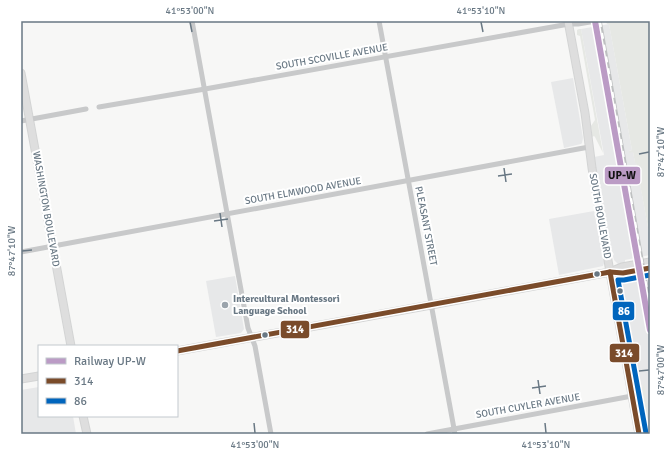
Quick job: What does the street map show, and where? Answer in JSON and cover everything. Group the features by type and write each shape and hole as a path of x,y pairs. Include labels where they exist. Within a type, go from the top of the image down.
{"street":[{"path":"192,21 248,327 255,346 271,434"},
{"name":"PLEASANT STREET","path":"379,21 455,432"},
{"name":"SOUTH SCOVILLE AVENUE","path":"99,107 386,57 571,22 578,24 596,21"},
{"name":"SOUTH BOULEVARD","path":"571,22 589,148 639,434"},
{"name":"WASHINGTON BOULEVARD","path":"21,72 71,345"},
{"path":"21,121 86,109"},
{"name":"SOUTH ELMWOOD AVENUE","path":"21,252 589,148"},
{"path":"178,350 610,272 622,267 650,262"},
{"path":"610,272 623,273 650,268"},
{"path":"21,379 38,376"},
{"name":"SOUTH CUYLER AVENUE","path":"427,434 455,432 632,396"},
{"path":"83,417 86,434"}],"shaded area":[{"path":"650,21 650,238 636,163 633,152 629,153 629,151 632,150 609,24 606,22"},
{"path":"609,24 632,150 629,151 633,152 636,162 650,238 650,255 625,260 625,263 618,264 614,260 614,254 610,249 596,171 594,157 604,155 581,29"},
{"path":"581,29 603,153 595,137 592,137 591,126 595,120 580,36 577,35 577,30"},
{"path":"573,78 583,138 581,144 564,148 551,82"},
{"path":"594,211 604,263 603,266 559,275 549,219"},
{"path":"628,275 628,278 650,275 650,434 646,434 633,384 616,288 619,277"},
{"name":"Intercultural Montessori Language School","path":"235,276 244,329 241,333 216,337 206,281"},
{"path":"644,382 650,416 650,434 644,405 640,401"},
{"path":"38,387 38,417 73,417 76,434 21,434 21,390"}],"railway":[{"path":"600,21 650,306"}],"rail line":[{"name":"UP-W","path":"595,21 650,330"}],"transit line":[{"name":"314","path":"178,351 610,272 623,273 650,268"},
{"name":"314","path":"610,272 639,434"},
{"name":"86","path":"646,433 618,280 650,275"}],"place":[{"name":"Intercultural Montessori Language School","path":"225,305"}]}
